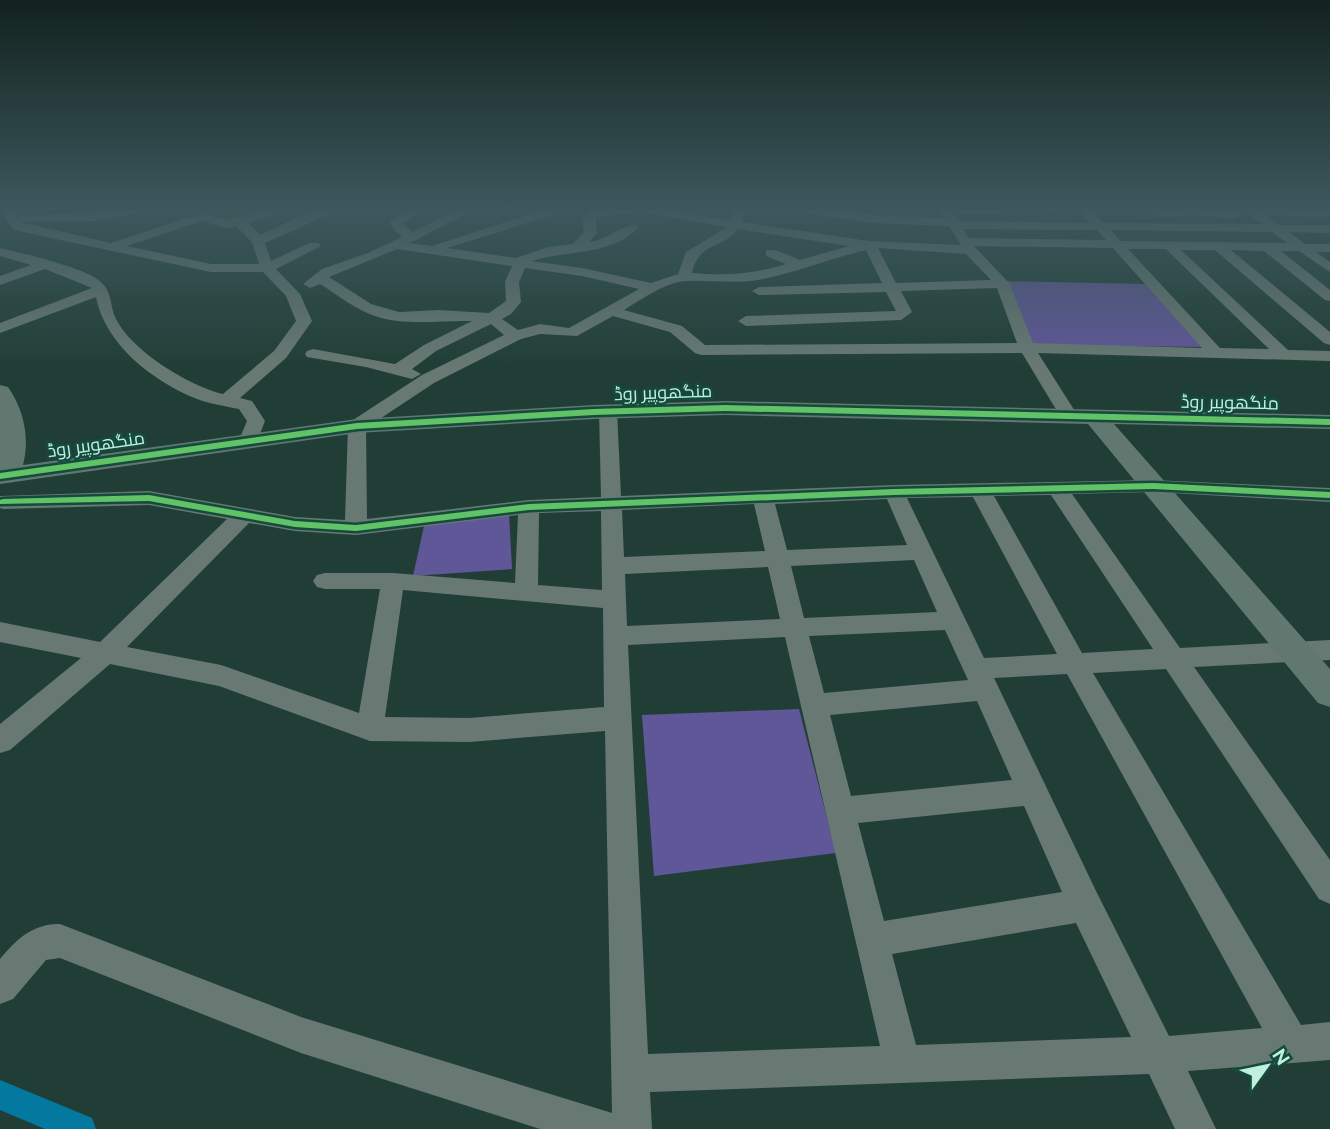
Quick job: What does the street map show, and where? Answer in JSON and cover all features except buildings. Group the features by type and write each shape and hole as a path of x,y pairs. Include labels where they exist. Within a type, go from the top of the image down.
{"main road":[{"path":"0,393 14,455 10,474"},
{"name":"منگھوپیر روڈ","path":"10,474 357,426 608,411 725,408 1330,422"},
{"path":"1081,416 1153,486 1330,693"}],"street":[{"path":"33,261 95,283 100,290 107,316 120,338 164,374 203,396 246,405 256,421 249,440"},
{"path":"172,261 200,267 267,268 283,261"},
{"path":"226,401 296,336 304,321 293,294 267,268 265,261"},
{"path":"293,294 327,272 357,261"},
{"path":"509,261 582,272 652,288"},
{"path":"518,262 522,261"},
{"path":"684,276 689,261"},
{"path":"789,261 802,266"},
{"path":"770,275 819,261"},
{"path":"746,321 903,314 877,261"},
{"path":"981,261 1003,285 1027,348 1081,416"},
{"path":"1132,261 1215,352"},
{"path":"1185,261 1283,354"},
{"path":"1235,261 1330,340"},
{"path":"1284,261 1330,297"},
{"path":"400,369 430,348 472,325 492,318 514,302 512,282 518,262"},
{"path":"4,277 45,264"},
{"path":"356,528 357,426 428,379 516,336 540,329 571,333 652,288 684,276 729,280 770,275 820,274"},
{"path":"759,292 824,290 884,276 1003,285"},
{"path":"321,278 366,307 382,314 399,317 438,315 492,318 516,336"},
{"path":"0,328 100,290"},
{"path":"824,290 855,349"},
{"path":"609,310 676,329 701,350 1027,348 1330,356"},
{"path":"313,354 400,369 428,379"},
{"path":"608,411 632,1129"},
{"path":"10,474 1,504 149,498 184,502 243,516 295,524 356,528 529,507 894,492 1153,486 1330,495"},
{"path":"1057,488 1330,888"},
{"path":"980,490 1074,663 1291,1044"},
{"path":"894,492 1085,905 1196,1129"},
{"path":"763,499 903,1066"},
{"path":"526,592 529,507"},
{"path":"0,741 104,654 243,516"},
{"path":"613,566 922,552"},
{"path":"325,581 393,581 613,600"},
{"path":"370,729 393,581"},
{"path":"616,636 954,620"},
{"path":"0,632 220,676 370,729 469,730 618,718"},
{"path":"814,705 1074,663 1330,650"},
{"path":"840,811 1033,791"},
{"path":"872,940 1085,905"},
{"path":"0,986 36,946 50,939 60,941 301,1035 603,1129"},
{"path":"631,1074 1161,1055 1330,1041"}],"shaded area":[{"path":"998,281 1145,284 1204,347 1031,345"},
{"path":"509,513 512,569 413,576 424,526"},
{"path":"799,709 836,853 654,876 642,715"}],"waterway":[{"path":"0,1095 81,1129"}],"cycle path":[{"path":"0,476 357,426 594,412 725,408 1330,422"},
{"path":"3,502 149,498 295,524 356,528 529,507 894,492 1153,486 1330,495"}]}
